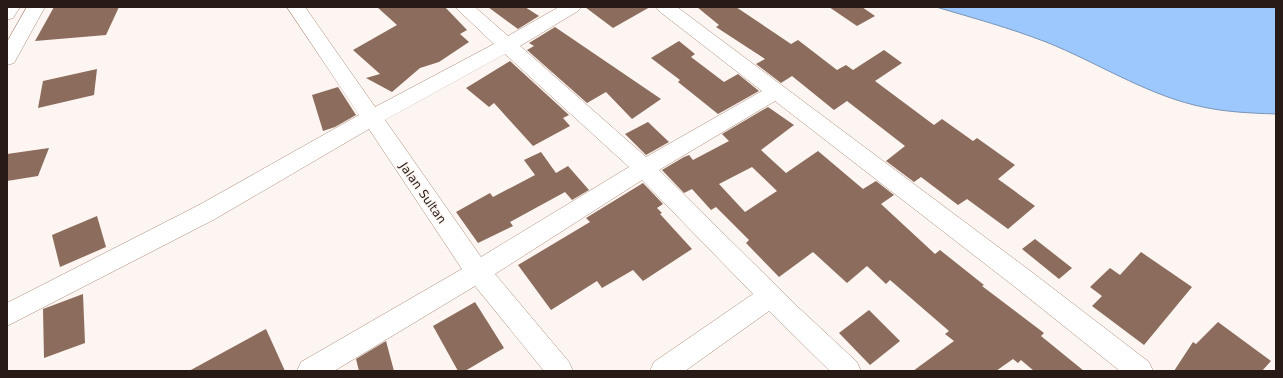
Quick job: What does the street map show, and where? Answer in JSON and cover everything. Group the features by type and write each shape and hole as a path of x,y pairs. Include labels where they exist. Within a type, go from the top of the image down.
{"street":[{"path":"7,14 11,7"},
{"path":"7,58 36,7"},
{"name":"Jalan Sultan","path":"296,7 478,272 560,371"},
{"path":"464,7 644,168 770,296 848,371"},
{"path":"7,315 207,212 371,118 506,46 572,7"},
{"path":"665,7 1024,280 1140,371"},
{"path":"310,371 478,272 644,168 776,92"},
{"path":"663,371 770,296"}],"water":[{"path":"936,7 1276,7 1276,114 1225,111 1194,105 1138,85 1046,42"}],"building":[{"path":"54,7 119,7 106,35 35,41"},
{"path":"377,7 445,7 467,30 460,34 469,42 439,62 420,68 392,92 366,78 380,74 353,50 397,25"},
{"path":"488,7 525,7 539,16 518,29"},
{"path":"585,7 650,7 613,28"},
{"path":"697,7 736,7 791,44 798,40 837,70 846,65 853,70 884,50 902,63 875,81 934,125 942,119 973,141 977,138 1015,165 998,179 1035,206 1008,229 967,199 958,205 921,177 914,182 886,161 905,146 847,101 834,110 792,76 781,83 756,64 765,59 716,27 719,25"},
{"path":"829,7 862,7 875,16 857,26"},
{"path":"555,27 661,99 632,119 606,92 587,103 527,50 534,46 529,43"},
{"path":"679,41 695,54 691,57 724,82 738,74 759,91 718,114 678,82 680,80 651,58"},
{"path":"510,61 569,115 563,118 570,126 533,146 494,103 489,107 466,88"},
{"path":"97,69 94,95 38,108 43,81"},
{"path":"338,87 356,115 335,127 323,131 312,95"},
{"path":"768,107 794,125 761,150 786,173 818,151 863,189 876,181 894,195 881,204 935,254 940,250 984,285 982,286 1044,333 1041,336 1084,371 1034,371 1021,360 1018,363 1013,359 996,371 913,371 954,341 945,334 949,331 890,280 886,284 867,266 847,283 813,252 779,277 746,243 749,240 716,207 711,210 692,189 684,193 662,170 684,157 689,155 693,160 729,141 722,134","holes":["752,167 777,191 745,212 719,184"]},
{"path":"648,122 669,142 646,155 625,134"},
{"path":"49,148 38,176 7,181 7,154"},
{"path":"541,152 556,173 568,166 589,190 572,200 565,192 510,222 513,226 478,243 456,212 490,193 493,197 535,175 524,160"},
{"path":"643,183 663,204 657,208 662,213 660,214 692,249 643,281 633,270 602,288 597,281 551,310 518,265 590,222 586,218"},
{"path":"97,216 106,247 60,267 52,235"},
{"path":"1035,239 1072,268 1059,279 1022,249"},
{"path":"1141,252 1192,287 1144,345 1092,306 1102,296 1090,287 1110,268 1120,275"},
{"path":"83,294 85,343 44,358 43,309"},
{"path":"475,302 504,348 465,371 458,371 433,326"},
{"path":"869,310 900,341 870,365 839,333"},
{"path":"1218,322 1271,361 1262,371 1174,371 1193,342 1196,344"},
{"path":"266,329 285,371 189,371"},
{"path":"386,341 394,371 359,371 356,359"}]}
